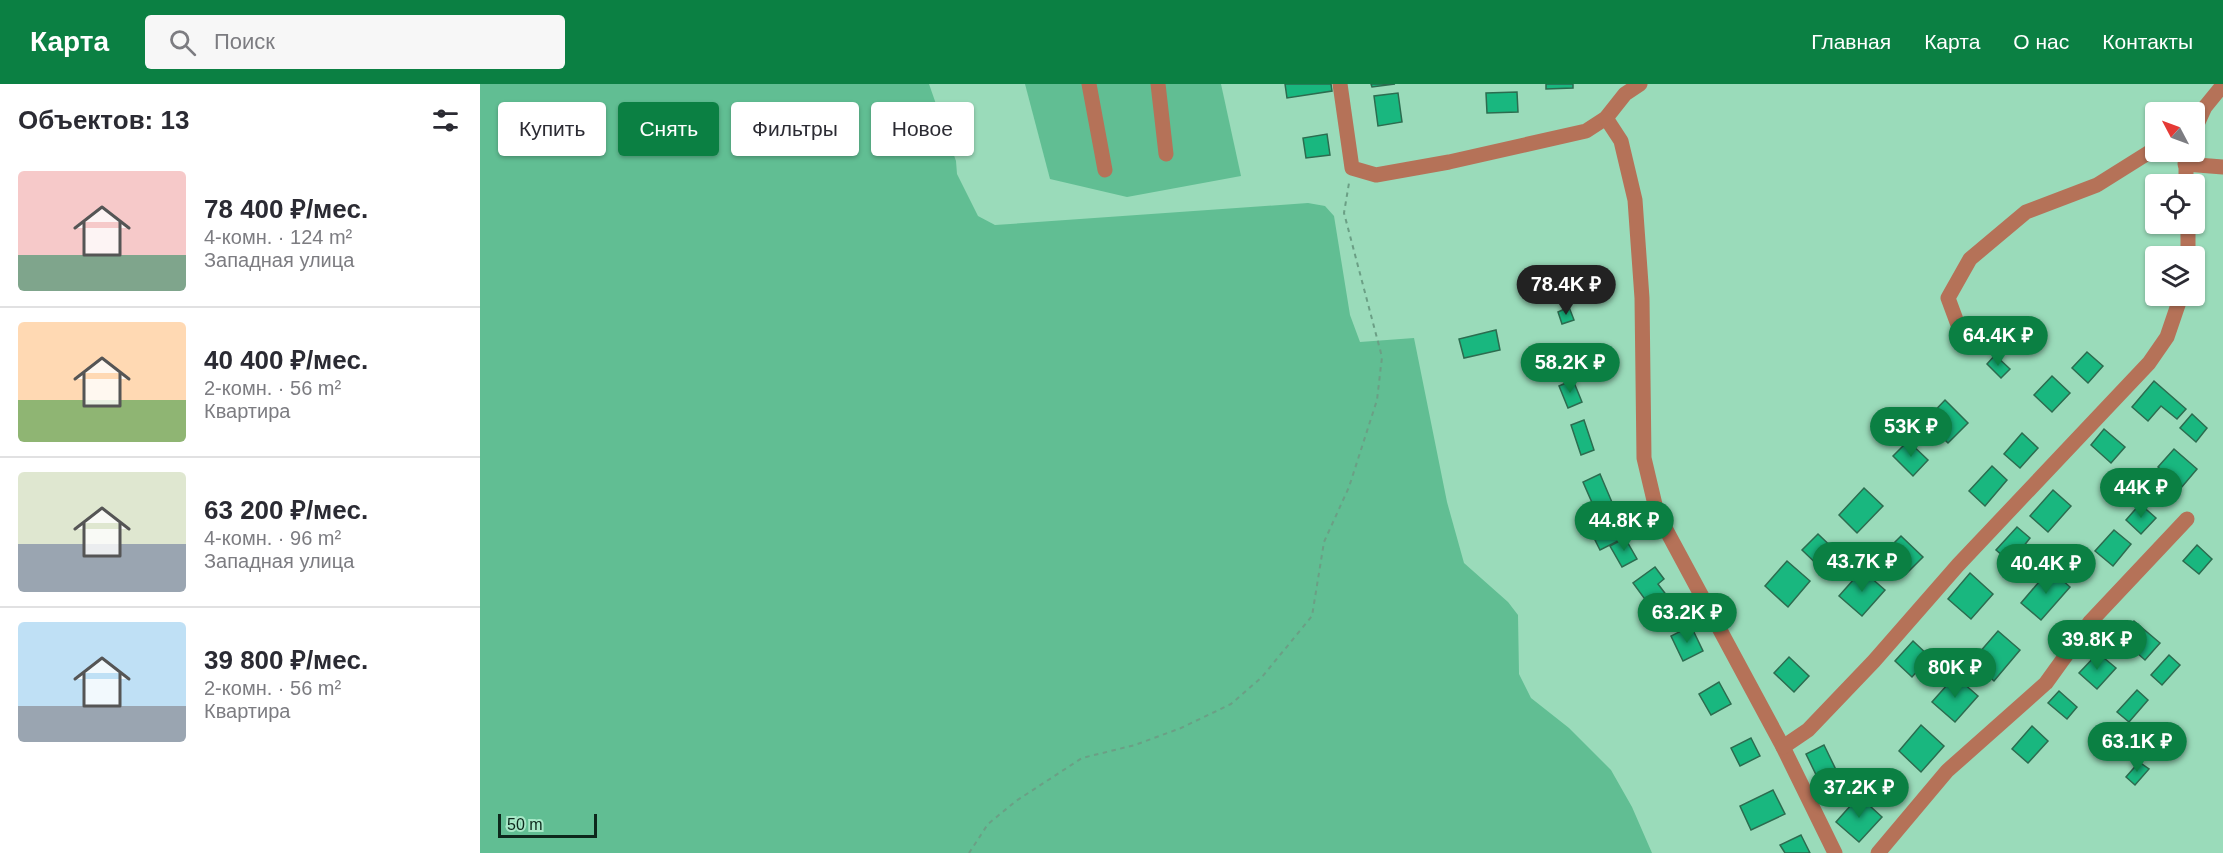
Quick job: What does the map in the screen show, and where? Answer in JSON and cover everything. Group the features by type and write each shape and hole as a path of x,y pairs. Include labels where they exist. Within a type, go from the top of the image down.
{"street":[{"path":"1089,84 1105,170"},
{"path":"1158,84 1166,154"},
{"path":"1340,84 1352,168 1376,175 1449,162 1586,131 1617,135"},
{"path":"1586,131 1606,118 1620,100 1640,84"},
{"path":"2205,105 2223,85"},
{"path":"1617,135 1620,100"},
{"path":"1606,118 1621,141 1636,211 1642,298 1644,458 1657,513 1783,747 1835,853"},
{"path":"1958,326 1948,298 1970,259 2026,212 2097,185 2145,155"},
{"path":"2202,162 2223,167"},
{"path":"1783,747 1808,730 1874,662 1958,565 2149,363 2167,337 2178,306"},
{"path":"1878,853 1947,771 2046,683 2090,622 2187,519"}],"path":[{"path":"969,853 988,824 1016,801 1082,758 1136,745 1181,728 1231,704 1262,677 1312,616 1323,542 1348,487 1377,400 1382,357 1344,213 1352,168"}],"green space":[{"path":"480,84 929,84 935,102 871,102 871,156 954,156 957,174 978,216 995,225 1308,203 1325,206 1334,216 1350,315 1360,342 1414,338 1447,502 1464,563 1508,602 1518,615 1519,674 1531,698 1569,728 1611,770 1632,807 1652,853 480,853"},
{"path":"1025,84 1221,84 1241,176 1127,197 1050,179"}],"building":[{"path":"1285,84 1331,84 1332,91 1287,98"},
{"path":"1371,84 1395,84 1372,87"},
{"path":"1546,84 1573,84 1573,88 1546,89"},
{"path":"1517,92 1518,112 1487,113 1486,93"},
{"path":"1398,93 1402,122 1378,126 1374,96"},
{"path":"1327,134 1330,155 1306,158 1303,138"},
{"path":"1569,307 1574,320 1562,324 1558,312"},
{"path":"1496,330 1500,350 1464,358 1459,339"},
{"path":"1572,348 1577,367 1555,372 1550,353"},
{"path":"2087,352 2103,366 2088,383 2072,368"},
{"path":"1995,355 2010,369 2001,378 1987,364"},
{"path":"2052,376 2070,393 2052,412 2034,395"},
{"path":"1573,380 1582,402 1568,408 1559,386"},
{"path":"2154,381 2186,409 2177,419 2161,406 2148,421 2132,407"},
{"path":"1945,400 1968,423 1948,443 1925,421"},
{"path":"2192,414 2207,428 2196,442 2180,428"},
{"path":"1584,420 1594,450 1581,455 1571,425"},
{"path":"2104,429 2125,447 2111,463 2091,445"},
{"path":"2022,433 2038,448 2020,468 2004,454"},
{"path":"1908,441 1928,460 1913,476 1893,456"},
{"path":"2174,449 2197,469 2181,488 2158,467"},
{"path":"1992,466 2007,480 1985,506 1969,491"},
{"path":"1600,474 1614,507 1597,514 1583,482"},
{"path":"1864,488 1883,506 1857,533 1839,515"},
{"path":"2053,490 2071,506 2048,532 2030,516"},
{"path":"2140,504 2156,518 2141,534 2126,520"},
{"path":"1611,522 1620,540 1600,550 1591,532"},
{"path":"2017,527 2030,538 2023,547 2029,552 2016,567 1996,550"},
{"path":"2114,530 2131,544 2113,566 2095,551"},
{"path":"1818,534 1840,555 1824,571 1802,550"},
{"path":"1901,536 1923,557 1906,574 1884,553"},
{"path":"1625,538 1637,559 1622,567 1610,546"},
{"path":"2197,545 2212,559 2199,574 2183,561"},
{"path":"1787,561 1810,581 1788,607 1765,586"},
{"path":"1655,567 1664,579 1658,584 1674,605 1658,617 1633,583"},
{"path":"2050,569 2070,587 2041,620 2021,603"},
{"path":"1862,570 1885,590 1862,616 1839,596"},
{"path":"1970,573 1993,594 1971,619 1948,599"},
{"path":"2134,621 2160,643 2145,660 2119,637"},
{"path":"1691,626 1703,651 1683,661 1671,636"},
{"path":"1998,631 2020,650 1994,681 1972,661"},
{"path":"1913,641 1930,657 1912,677 1895,661"},
{"path":"2098,653 2116,668 2097,689 2079,673"},
{"path":"2169,655 2180,665 2162,685 2151,675"},
{"path":"1789,657 1809,676 1794,692 1774,673"},
{"path":"1955,676 1978,696 1955,722 1932,702"},
{"path":"1719,682 1731,704 1711,715 1699,694"},
{"path":"2137,690 2148,700 2129,722 2117,712"},
{"path":"2059,691 2077,707 2067,719 2048,703"},
{"path":"1921,725 1944,746 1921,772 1899,751"},
{"path":"2032,726 2048,741 2028,763 2012,749"},
{"path":"1751,738 1760,756 1740,766 1731,748"},
{"path":"1824,745 1839,776 1821,785 1806,754"},
{"path":"2139,762 2149,769 2135,785 2126,777"},
{"path":"1773,790 1785,814 1751,830 1740,806"},
{"path":"1859,796 1882,817 1859,842 1836,822"},
{"path":"1801,835 1810,853 1785,853 1780,845"}]}
